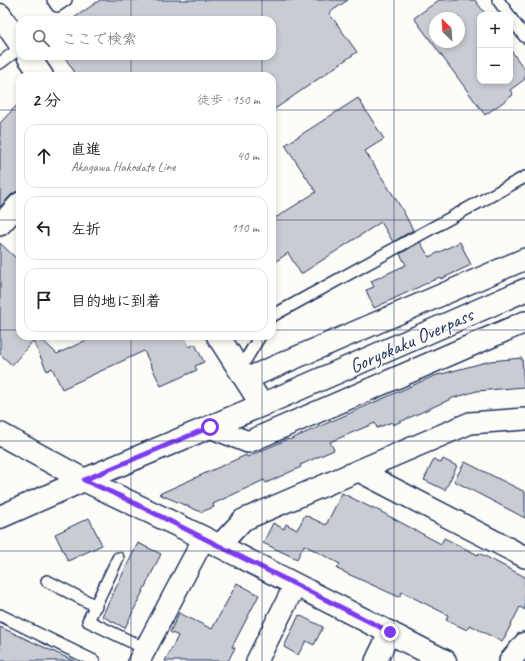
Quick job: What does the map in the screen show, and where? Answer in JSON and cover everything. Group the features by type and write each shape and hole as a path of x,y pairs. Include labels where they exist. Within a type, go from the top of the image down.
{"street":[{"path":"0,15 16,38"},
{"path":"31,60 39,72"},
{"path":"0,225 16,207"},
{"path":"243,374 525,259"},
{"name":"Goryokaku Overpass","path":"0,517 525,290"},
{"path":"210,427 248,442 525,322"},
{"path":"221,340 262,405"},
{"path":"143,655 211,542 243,520 470,423 525,419"},
{"path":"0,434 84,480 295,584 445,661"},
{"path":"359,471 525,557"},
{"path":"257,661 295,584"},
{"path":"376,661 390,632"},
{"path":"510,661 525,643"}],"lane":[{"path":"53,0 57,6 66,0"},
{"path":"498,0 506,12"},
{"path":"513,21 525,37"},
{"path":"0,63 16,51"},
{"path":"276,314 525,177"},
{"path":"243,374 258,340"},
{"path":"118,558 88,621 143,655"},
{"path":"47,581 96,606"},
{"path":"0,615 94,661"}],"building":[{"path":"100,0 348,0 329,13 357,52 276,108 276,72 74,72 67,60 276,60 276,16 77,16"},
{"path":"439,0 475,0 484,12 477,12 477,84 513,84 513,53 525,70 525,79 510,90 513,95 485,115 436,48 465,48 465,12 429,12 429,38 414,18"},
{"path":"358,98 384,139 365,151 402,209 413,230 393,242 381,222 301,274 288,253 276,261 276,217 316,192 285,145"},
{"path":"16,106 16,192 11,195 0,207 0,123"},
{"path":"420,242 429,257 460,242 471,265 441,279 440,277 374,308 366,290 374,287 371,281 406,265 400,254"},
{"path":"0,243 16,258 16,340 42,340 57,354 87,340 186,340 189,347 195,344 204,362 195,366 197,370 161,386 144,351 62,389 52,368 47,371 33,341 12,365 0,354"},
{"path":"522,358 524,387 477,391 453,398 393,425 392,422 377,428 375,423 330,442 334,450 300,465 301,467 266,483 264,480 213,504 214,507 201,512 159,494 246,455 247,457 288,439 289,440 434,376 490,361"},
{"path":"434,459 441,463 443,459 457,466 445,490 424,480"},
{"path":"465,462 525,492 525,518 454,481"},
{"path":"342,493 372,507 441,544 444,538 478,555 479,553 525,577 525,610 520,607 502,642 470,625 467,630 446,620 448,615 402,592 399,597 337,569 340,564 304,545 297,559 263,543 273,523 284,529 286,524 297,530 305,515 326,525"},
{"path":"89,518 102,545 68,561 55,534"},
{"path":"138,543 161,554 125,628 102,616"},
{"path":"237,583 259,595 232,647 235,648 228,661 165,661 178,636 170,632 179,613 212,629"},
{"path":"299,615 323,627 314,645 306,641 298,655 284,647"},
{"path":"0,627 74,661 0,661"}],"route":[{"path":"210,427 84,480 122,497 390,632"}]}
